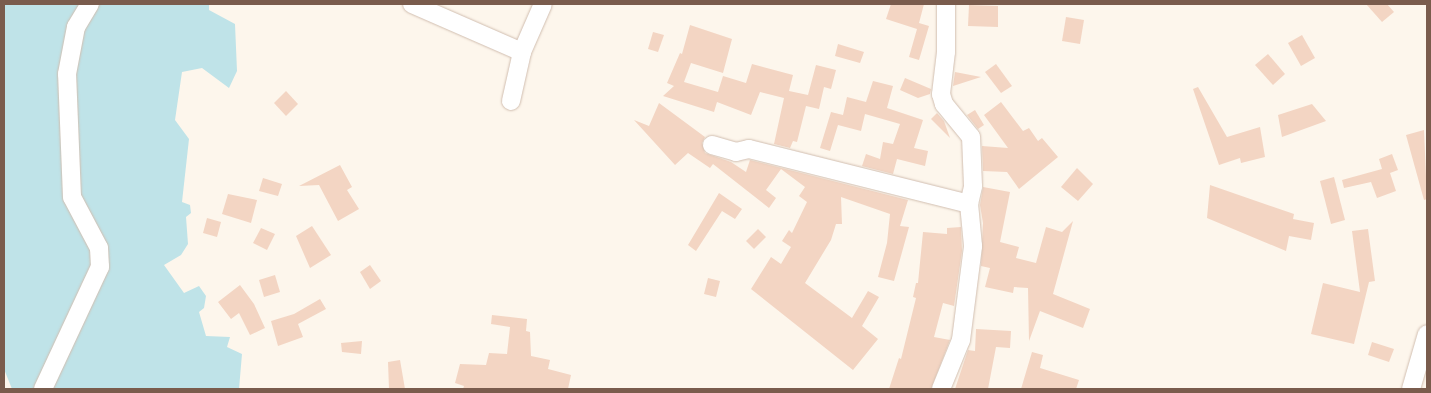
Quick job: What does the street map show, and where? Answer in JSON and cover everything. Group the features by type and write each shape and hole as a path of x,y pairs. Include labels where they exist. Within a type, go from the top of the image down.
{"street":[{"path":"43,389 100,267 98,248 72,197 67,74 76,27 90,4"},
{"path":"414,4 522,52"},
{"path":"511,101 522,52 543,4"},
{"path":"941,389 961,340 973,246 969,204 973,186 971,136 944,104 941,94 946,52 946,4"},
{"path":"712,145 736,152 749,149 829,171 838,169 969,204"},
{"path":"1411,389 1427,334"}],"water":[{"path":"4,4 209,4 209,10 235,24 237,71 229,88 202,68 182,72 175,120 189,139 182,202 190,205 191,213 186,217 188,244 181,255 164,265 184,293 199,286 206,296 204,308 199,312 206,336 230,337 227,347 242,354 239,389 12,389 4,369"}],"building":[{"path":"891,4 924,4 919,23 929,26 919,60 909,57 917,29 886,19"},
{"path":"1366,4 1387,4 1394,12 1382,22"},
{"path":"969,5 998,6 998,27 968,26"},
{"path":"1066,17 1084,20 1080,44 1062,41"},
{"path":"690,25 732,39 723,73 691,63 684,82 718,92 723,76 746,83 752,64 793,75 789,91 808,95 816,65 836,70 831,89 824,87 819,109 806,106 797,142 793,141 790,148 774,144 784,98 760,92 751,115 717,102 714,112 663,96 674,86 667,83 680,53 682,54"},
{"path":"653,32 664,35 658,52 648,49"},
{"path":"1302,35 1315,58 1301,66 1288,43"},
{"path":"838,44 864,52 860,63 835,56"},
{"path":"1268,54 1285,74 1273,85 1255,65"},
{"path":"996,64 1012,86 1001,93 985,72"},
{"path":"955,72 981,77 953,86"},
{"path":"905,78 931,89 930,94 918,98 900,90"},
{"path":"873,81 893,86 887,108 923,120 914,148 928,151 925,166 897,159 893,174 838,160 862,166 866,154 880,159 883,142 893,144 900,124 865,114 861,131 838,125 830,151 820,148 831,112 843,115 847,97 866,102"},
{"path":"1198,87 1227,137 1260,127 1265,157 1241,163 1240,158 1219,165 1193,89"},
{"path":"286,91 298,104 286,116 274,103"},
{"path":"1001,102 1023,131 1029,128 1038,141 1042,138 1058,157 1019,189 1007,172 983,171 982,146 1008,148 984,115"},
{"path":"659,103 705,137 702,143 705,153 731,162 746,172 750,160 908,200 900,226 909,227 894,281 878,277 887,243 890,214 841,197 842,224 836,224 831,240 805,283 852,318 868,291 879,297 862,326 878,339 853,370 751,289 771,257 781,264 791,247 782,241 789,230 792,233 807,202 799,196 805,187 781,169 766,190 776,198 769,208 713,164 710,168 688,153 675,165 634,120 649,126"},
{"path":"1312,104 1326,121 1282,137 1278,115"},
{"path":"975,110 984,125 978,129 967,115"},
{"path":"937,113 944,121 950,138 931,119"},
{"path":"1424,130 1427,199 1424,200 1406,135"},
{"path":"1392,154 1398,170 1390,173 1396,191 1377,198 1371,182 1344,188 1342,180 1382,169 1379,159"},
{"path":"340,165 352,187 347,190 359,209 338,221 319,185 299,186"},
{"path":"1077,168 1093,184 1078,201 1061,187"},
{"path":"1334,177 1345,220 1331,224 1320,181"},
{"path":"263,178 282,184 278,196 259,191"},
{"path":"1210,185 1294,214 1293,219 1314,223 1311,240 1289,236 1286,251 1207,218"},
{"path":"983,187 1010,192 1000,242 1019,247 1016,258 1036,263 1046,227 1062,232 1073,221 1053,294 1090,309 1083,328 1040,311 1029,341 1028,288 1014,287 1013,293 985,287 990,268 981,266 983,223 980,205"},
{"path":"719,193 742,209 735,219 722,211 696,251 688,245"},
{"path":"228,194 257,200 251,223 222,214"},
{"path":"207,218 221,222 217,237 203,233"},
{"path":"312,226 331,255 310,268 296,236"},
{"path":"961,227 962,251 954,306 943,303 934,337 950,340 931,389 889,389 899,358 901,359 916,298 913,297 916,283 918,283 923,232 947,234 947,228"},
{"path":"261,228 275,234 267,250 253,243"},
{"path":"758,229 766,237 754,249 746,241"},
{"path":"1368,229 1375,281 1369,282 1354,344 1311,334 1323,283 1360,292 1352,231"},
{"path":"370,265 381,281 370,289 360,272"},
{"path":"275,275 280,292 264,297 259,280"},
{"path":"708,278 720,281 716,297 704,294"},
{"path":"240,285 254,304 265,328 250,335 239,313 231,319 218,302"},
{"path":"320,299 326,309 298,324 303,337 278,346 271,321 294,314"},
{"path":"492,315 527,319 526,331 530,332 531,356 550,360 548,369 571,375 568,389 463,389 464,386 455,383 460,364 486,365 489,353 507,354 510,327 491,324"},
{"path":"976,329 1011,331 1010,348 996,347 988,389 955,389 968,350 975,351"},
{"path":"362,341 361,354 342,352 341,343"},
{"path":"1372,342 1394,349 1389,362 1368,355"},
{"path":"1032,352 1043,355 1040,368 1079,380 1076,389 1021,389"},
{"path":"400,360 405,389 389,389 388,362"}]}
